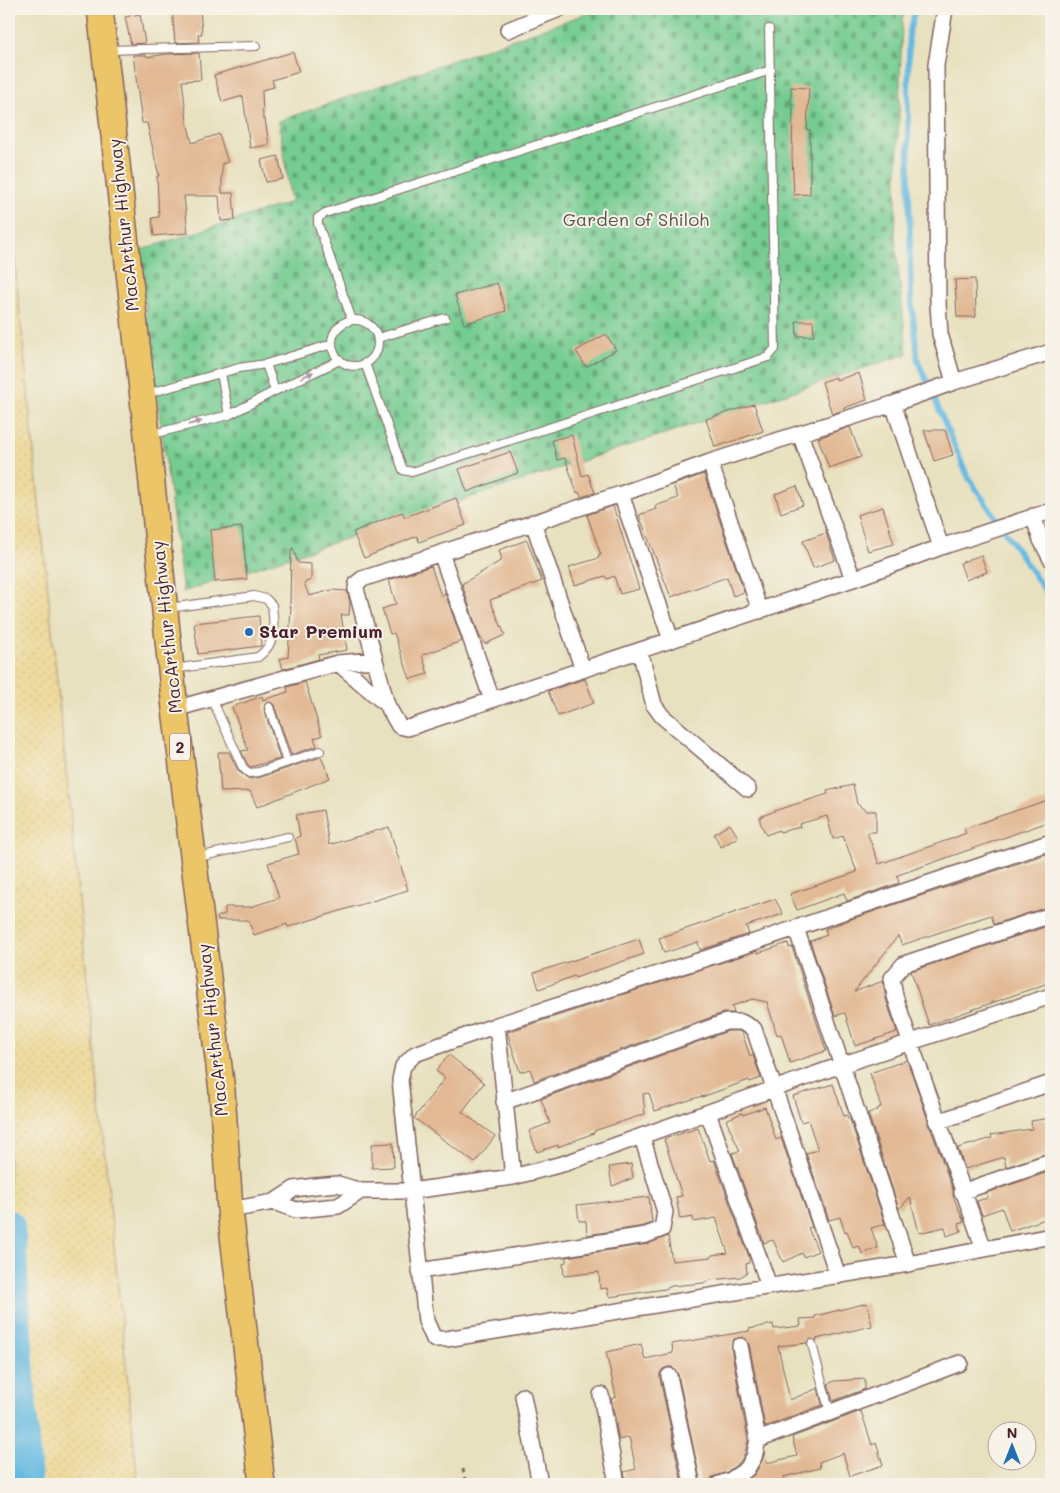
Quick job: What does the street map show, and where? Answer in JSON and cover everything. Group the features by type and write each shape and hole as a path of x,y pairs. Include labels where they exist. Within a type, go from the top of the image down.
{"highway":[{"name":"MacArthur Highway","path":"100,9 143,395 175,709 222,1091 230,1210 262,1484"}],"street":[{"path":"508,30 559,9"},
{"path":"945,9 936,65 938,303 940,334 954,382"},
{"path":"1051,352 710,462 620,494 362,579 356,589 387,705 399,726 408,728 853,580 941,547 1051,511"},
{"path":"892,404 941,547"},
{"path":"800,434 853,580"},
{"path":"710,462 760,610"},
{"path":"620,494 671,640"},
{"path":"1032,516 1051,559"},
{"path":"533,522 583,670"},
{"path":"441,553 492,700"},
{"path":"640,651 654,705 662,716 748,789"},
{"path":"175,709 338,663 375,660"},
{"path":"338,663 387,705"},
{"path":"1051,842 701,960 497,1025 415,1054 403,1066 400,1080 426,1321 434,1339 838,1276 1051,1236"},
{"path":"984,1249 962,1192 910,1042 895,996 892,978 904,964 1051,914"},
{"path":"796,928 908,1264"},
{"path":"230,1210 274,1202 294,1189 314,1186 338,1184 362,1191 411,1191 513,1177 566,1163 910,1042 1051,996"},
{"path":"504,1102 726,1022 741,1022 754,1029 838,1276"},
{"path":"497,1025 513,1177"},
{"path":"938,1122 1051,1083"},
{"path":"708,1113 769,1286"},
{"path":"420,1271 646,1235 662,1229 666,1212 642,1137"},
{"path":"962,1192 1051,1161"},
{"path":"274,1202 296,1210 338,1206 362,1191"},
{"path":"719,1484 731,1480 747,1469 754,1457 758,1440 740,1346"},
{"path":"758,1440 960,1362"},
{"path":"669,1376 692,1484"},
{"path":"601,1395 617,1484"},
{"path":"523,1396 540,1484"}],"lane":[{"path":"366,363 403,470 412,472 768,358 775,350 769,29"},
{"path":"105,50 256,46"},
{"path":"352,320 318,224 318,218 324,213 771,70"},
{"path":"378,338 445,318"},
{"path":"352,320 366,322 376,332 378,338 376,353 366,363 352,365 340,360 333,350 332,344 335,331 346,322 352,320"},
{"path":"143,395 239,368 266,364 332,344"},
{"path":"147,435 230,415 340,360"},
{"path":"266,364 275,391"},
{"path":"221,374 230,415"},
{"path":"165,609 254,596 266,599 272,605 274,634 267,650 258,656 171,669"},
{"path":"212,699 243,768 249,773 259,772 320,751"},
{"path":"269,707 287,762"},
{"path":"193,858 288,837"},
{"path":"812,1344 830,1413"}],"path":[{"path":"463,1469 466,1484"}],"sand":[{"path":"9,205 138,1484 9,1484"}],"green space":[{"name":"Garden of Shiloh","path":"600,9 906,9 902,19 895,237 907,354 183,592 138,251 291,202 279,121"}],"building":[{"path":"172,9 200,9 202,34 198,34 199,42 175,43"},
{"path":"140,14 145,43 131,44 125,17"},
{"path":"293,52 299,72 272,80 274,87 262,90 263,120 265,119 269,145 250,148 243,96 222,102 214,75"},
{"path":"199,53 201,80 182,81 187,121 192,143 219,134 228,163 222,163 222,193 233,193 235,220 221,221 219,196 184,196 188,233 154,236 152,218 159,217 157,176 159,176 147,123 142,123 133,55 146,55 147,57"},
{"path":"791,87 809,88 807,130 810,130 810,194 794,195 792,157 793,104 791,104"},
{"path":"278,156 283,179 266,182 261,160"},
{"path":"975,279 976,317 957,317 955,280"},
{"path":"497,283 506,311 464,324 455,295"},
{"path":"796,321 813,321 814,336 797,336"},
{"path":"606,334 616,350 586,367 576,351"},
{"path":"859,373 867,400 832,414 822,382 836,377 836,380"},
{"path":"754,404 763,431 715,447 706,419"},
{"path":"850,427 861,457 829,468 818,438"},
{"path":"924,430 945,430 953,455 934,461"},
{"path":"572,435 582,476 588,474 595,493 581,497 579,492 577,493 565,458 557,460 552,440"},
{"path":"510,452 518,473 467,492 459,469"},
{"path":"704,474 744,592 733,596 727,577 671,597 639,515 656,509 655,506 678,498 673,485"},
{"path":"797,486 803,505 781,513 775,494"},
{"path":"456,498 466,525 419,542 417,536 364,558 353,532 402,512 405,517"},
{"path":"613,506 639,589 620,594 614,576 607,579 605,576 575,585 569,567 599,558 598,556 601,555 587,515"},
{"path":"883,507 894,544 868,551 857,515"},
{"path":"242,527 247,579 215,582 210,530"},
{"path":"826,533 835,560 813,568 803,541"},
{"path":"527,540 542,581 490,600 505,635 485,644 479,635 462,584 502,560 499,550"},
{"path":"293,548 298,563 311,564 311,580 304,583 309,596 332,590 347,591 350,602 349,615 341,615 347,650 318,655 319,659 283,669 280,659 288,657 291,607 291,549"},
{"path":"981,555 987,572 966,580 960,563"},
{"path":"431,566 441,596 445,593 462,641 422,655 428,674 410,679 394,633 390,634 382,609 396,604 389,580"},
{"path":"259,616 261,646 198,654 194,623"},
{"path":"585,679 594,703 558,716 548,691"},
{"path":"305,682 322,736 314,738 317,746 291,755 274,705 268,702 265,704 264,709 280,759 251,767 241,751 248,750 232,707 262,696 263,700 288,692 287,687"},
{"path":"218,752 229,752 238,771 249,779 261,777 321,757 330,778 257,807 250,791 221,792"},
{"path":"853,785 857,804 866,811 876,811 876,832 867,832 879,864 966,833 964,829 1051,799 1051,821 898,875 899,883 847,901 844,893 797,910 790,894 857,872 843,836 833,839 827,816 799,824 800,827 780,832 779,830 766,835 760,822 760,817 828,794 827,791"},
{"path":"323,810 329,845 389,827 408,890 288,927 287,924 254,935 248,920 218,920 217,917 225,914 225,907 250,907 279,898 268,863 299,854 295,838 300,836 296,815"},
{"path":"730,824 738,837 721,847 714,834"},
{"path":"1046,854 1048,860 1051,859 1051,906 994,924 991,915 902,945 898,936 854,992 883,981 886,999 897,1032 855,1046 845,1013 835,1016 810,941 827,935 825,929 854,918"},
{"path":"775,899 783,914 746,926 749,934 700,950 698,942 664,953 659,938"},
{"path":"1051,925 1051,982 929,1025 911,971"},
{"path":"639,939 644,954 539,989 534,973"},
{"path":"788,943 789,948 792,947 826,1051 790,1063 781,1034 777,1035 767,1002 752,999 732,1006 734,1013 723,1013 534,1081 530,1069 520,1072 507,1032 757,951 758,953"},
{"path":"728,1031 739,1031 742,1033 750,1056 753,1055 761,1078 750,1082 749,1080 655,1111 649,1093 643,1094 645,1114 594,1131 594,1133 558,1147 558,1145 537,1152 529,1131 550,1123 541,1099"},
{"path":"449,1055 484,1083 462,1112 495,1136 475,1163 414,1118 445,1078 436,1071"},
{"path":"907,1060 928,1120 928,1125 964,1222 959,1224 961,1231 947,1236 945,1227 919,1233 910,1197 899,1209 868,1113 881,1107 870,1073"},
{"path":"833,1084 844,1116 847,1115 848,1119 850,1119 885,1224 871,1228 878,1248 862,1254 859,1246 853,1248 840,1217 829,1220 806,1153 818,1150 808,1120 801,1122 793,1096"},
{"path":"765,1107 776,1140 781,1138 812,1227 808,1228 818,1251 804,1257 802,1253 783,1262 773,1240 764,1243 732,1153 740,1151 726,1120 742,1113 743,1115"},
{"path":"1051,1118 1051,1152 1006,1167 1004,1157 965,1169 958,1148 992,1138 991,1135 1032,1129 1031,1121"},
{"path":"698,1128 710,1161 714,1160 749,1257 749,1263 746,1264 747,1273 740,1277 710,1280 703,1283 672,1286 665,1289 609,1297 607,1288 600,1289 599,1272 564,1276 563,1263 566,1262 566,1257 648,1244 668,1236 672,1261 712,1257 712,1255 728,1253 716,1218 694,1222 693,1217 680,1219 676,1197 682,1196 664,1139"},
{"path":"393,1143 394,1167 372,1168 372,1144"},
{"path":"631,1164 633,1178 612,1186 609,1167"},
{"path":"1051,1171 1051,1217 1010,1231 1002,1208 982,1215 977,1201 988,1198 986,1193"},
{"path":"649,1197 652,1223 644,1226 587,1235 586,1221 579,1221 577,1205"},
{"path":"867,1303 872,1326 816,1339 817,1341 810,1339 807,1343 778,1346 790,1400 818,1388 822,1405 765,1427 749,1344 743,1337 734,1339 731,1348 748,1440 745,1453 740,1462 727,1472 712,1477 710,1484 701,1484 678,1374 672,1367 663,1369 660,1373 660,1378 682,1484 626,1484 624,1472 636,1469 629,1437 619,1440 611,1399 616,1397 606,1352 641,1344 645,1359 673,1353 672,1344 749,1331 749,1329 773,1324 774,1329 801,1326 800,1319 815,1318 815,1316"},
{"path":"865,1379 865,1389 833,1401 828,1384 834,1381"},
{"path":"861,1411 872,1445 876,1443 883,1465 850,1476 843,1453 819,1462 820,1468 783,1477 786,1484 741,1484 755,1474 765,1452 766,1463 797,1456 792,1437"}],"waterway":[{"path":"916,9 909,31 908,113 911,297 918,361 968,477 1051,600"},
{"path":"9,1226 26,1484"}],"place":[{"name":"Star Premium","path":"249,632"}]}
